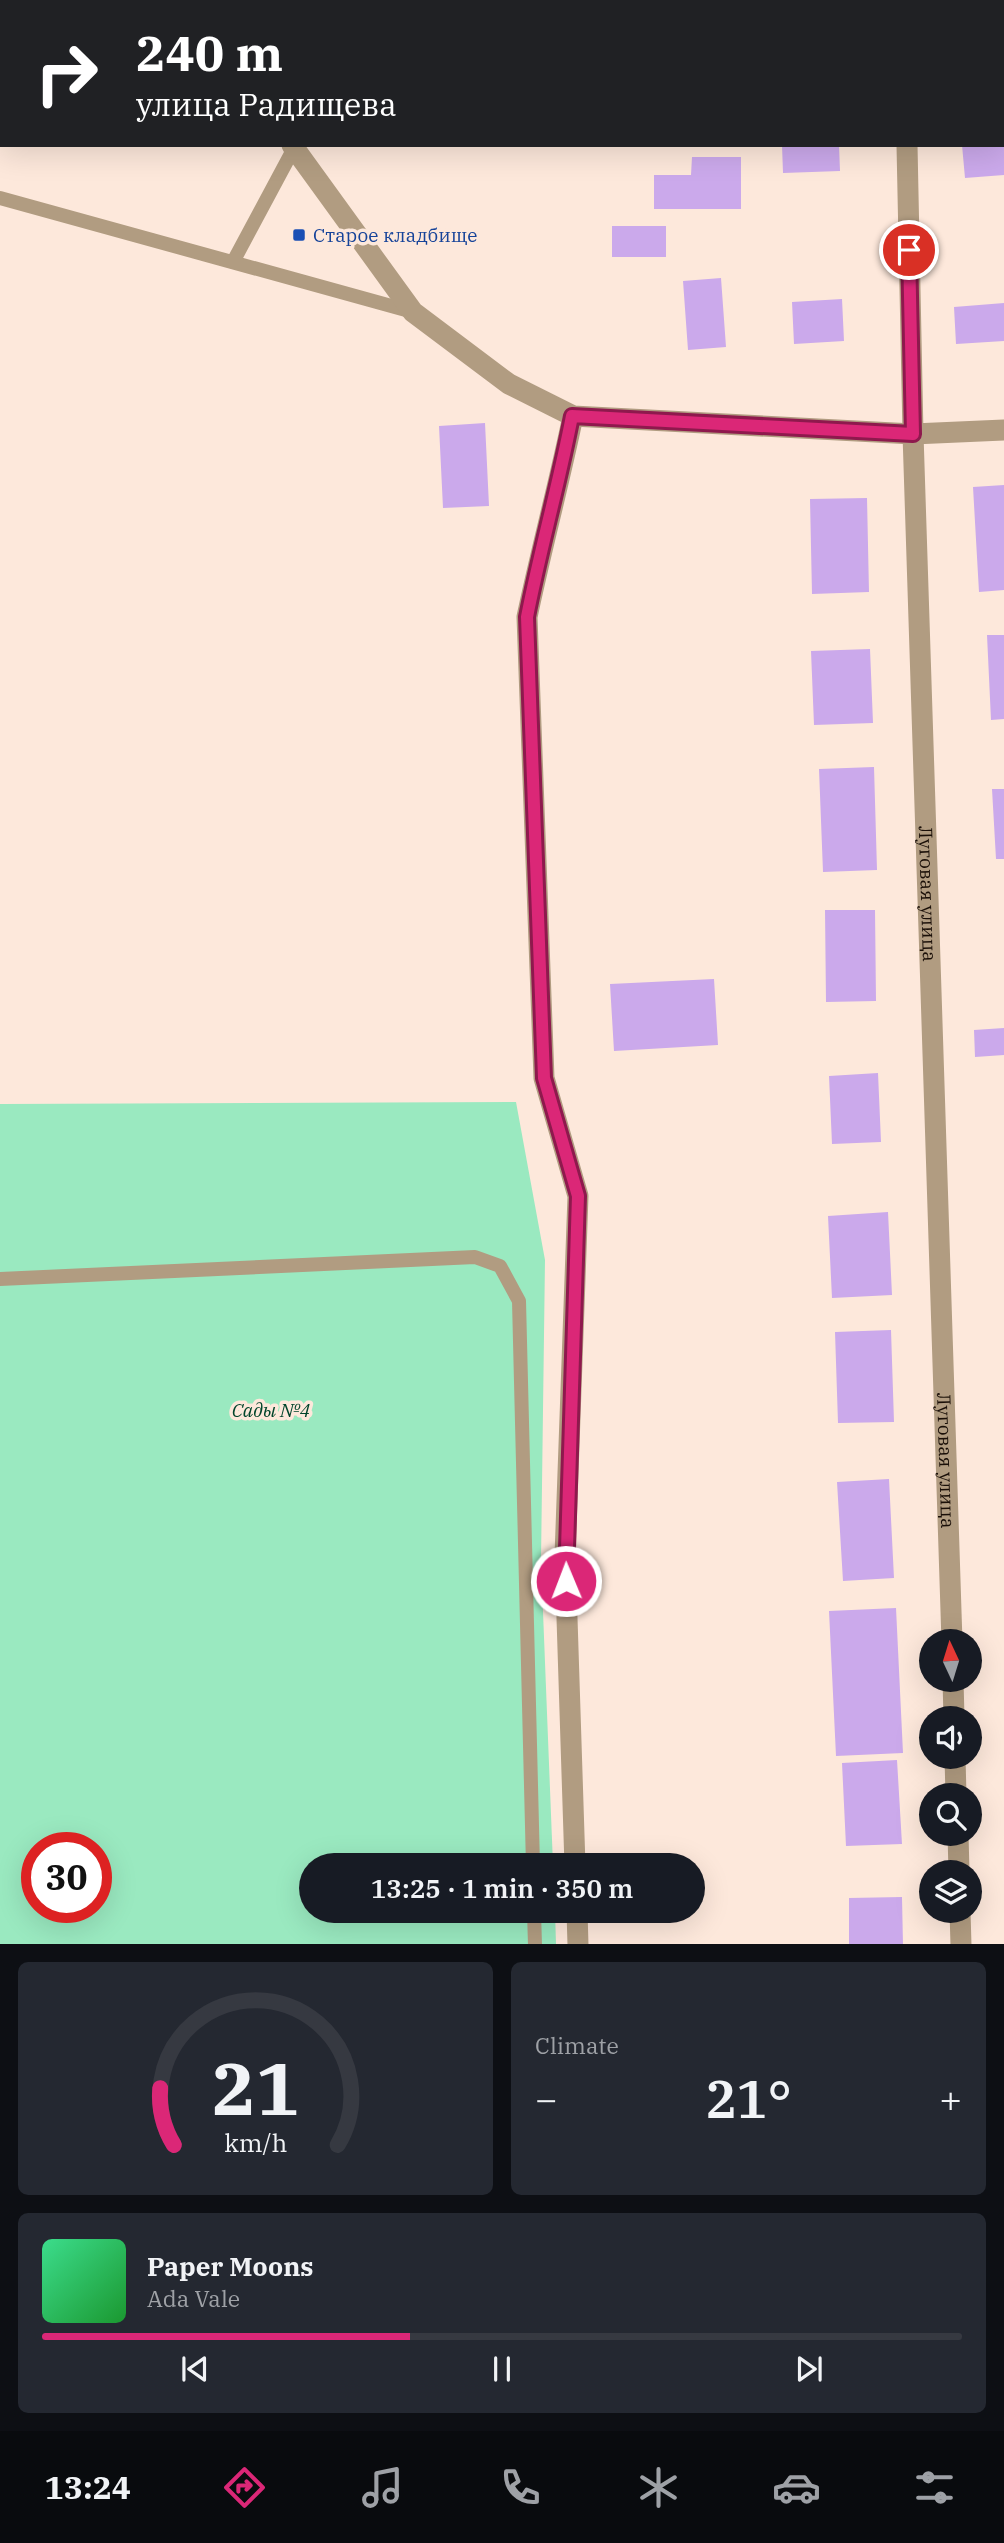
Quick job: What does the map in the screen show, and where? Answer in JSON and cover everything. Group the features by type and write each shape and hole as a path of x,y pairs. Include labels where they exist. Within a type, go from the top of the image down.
{"street":[{"path":"293,147 413,312 509,384 572,416 913,434 1004,430"},
{"name":"Луговая улица","path":"907,147 913,434 951,1629"},
{"path":"572,416 558,491 539,557 527,617 544,1078 578,1196 565,1556 575,1853"},
{"path":"577,1923 578,1944"},
{"path":"960,1923 961,1944"}],"lane":[{"path":"233,262 293,147"},
{"path":"0,198 413,312"},
{"path":"0,1279 475,1257 500,1266 519,1301 533,1853"},
{"path":"534,1923 535,1944"}],"green space":[{"name":"Сады №4","path":"516,1102 545,1260 541,1561 553,1853 299,1853 299,1923 555,1923 556,1944 0,1944 0,1104"}],"building":[{"path":"782,147 839,147 840,171 783,173"},
{"path":"962,147 1004,147 1004,175 965,178"},
{"path":"692,157 741,157 741,209 654,209 654,175 691,175"},
{"path":"612,226 666,226 666,257 612,257"},
{"path":"721,278 726,347 688,350 683,281"},
{"path":"842,299 844,341 794,344 792,302"},
{"path":"1004,303 1004,341 956,344 954,307"},
{"path":"485,423 489,506 443,508 439,426"},
{"path":"1004,485 1004,590 979,592 973,487"},
{"path":"867,498 869,592 812,594 810,499"},
{"path":"987,635 1004,635 1004,719 991,720"},
{"path":"870,649 873,723 814,725 811,651"},
{"path":"874,767 877,870 823,872 819,769"},
{"path":"992,789 1004,789 1004,859 996,859"},
{"path":"825,910 875,910 876,1001 826,1002"},
{"path":"714,979 718,1045 614,1051 610,984"},
{"path":"1004,1028 1004,1055 975,1057 974,1030"},
{"path":"878,1073 881,1142 832,1144 829,1076"},
{"path":"888,1212 892,1295 832,1298 828,1216"},
{"path":"891,1330 894,1422 838,1423 835,1332"},
{"path":"889,1479 894,1578 843,1581 837,1482"},
{"path":"896,1608 903,1753 836,1756 829,1611"},
{"path":"897,1760 902,1844 846,1846 842,1763"},
{"path":"902,1897 903,1944 849,1944 849,1898"}],"place":[{"name":"Старое кладбище","path":"299,235"}],"route":[{"path":"566,1581 578,1196 544,1078 527,617 539,557 558,491 572,416 913,434 909,250"}]}
